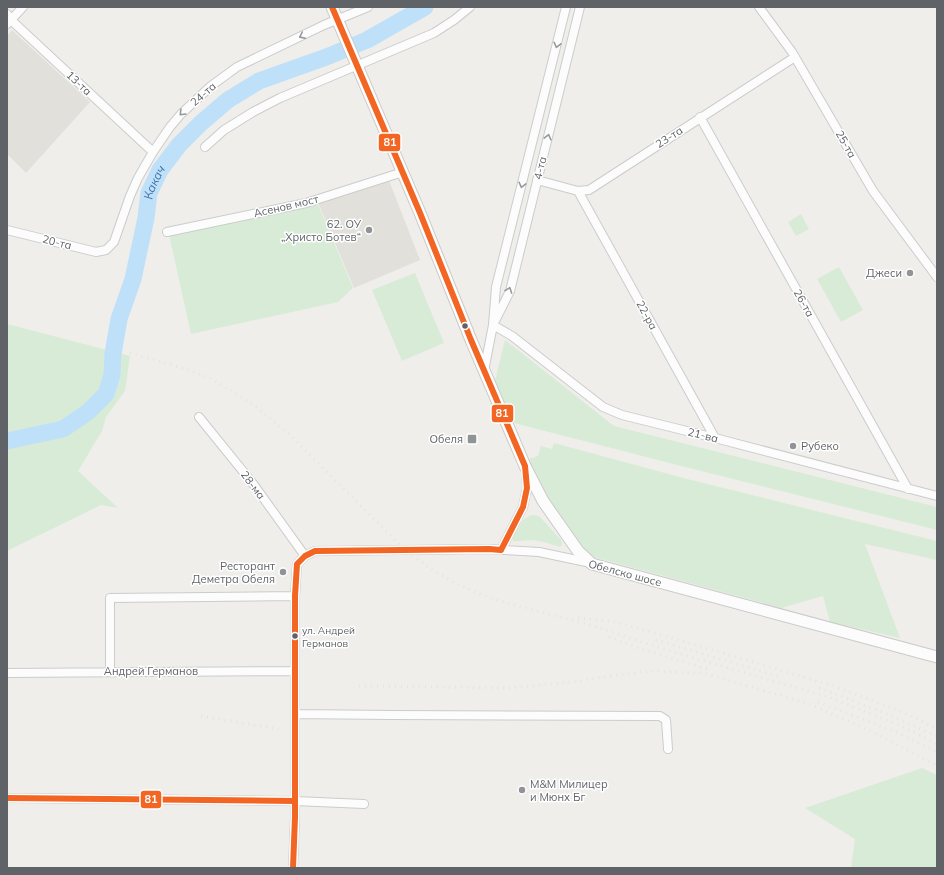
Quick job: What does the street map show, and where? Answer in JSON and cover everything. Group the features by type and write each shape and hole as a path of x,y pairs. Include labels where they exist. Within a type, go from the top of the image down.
{"street":[{"path":"8,19 23,7"},
{"path":"332,7 403,172 484,371 525,466 543,501 578,551 592,564"},
{"name":"24-та","path":"106,250 114,242 130,196 153,152 181,114 211,86 237,67 340,24 368,7"},
{"path":"205,147 224,130 253,112 355,60 434,33 470,7"},
{"name":"4-та","path":"484,371 493,325 496,287 566,7"},
{"name":"4-та","path":"493,325 510,291 580,7"},
{"name":"25-та","path":"759,7 795,57 873,191 937,277"},
{"name":"13-та","path":"8,19 153,152"},
{"name":"23-та","path":"578,191 589,190 795,57"},
{"name":"26-та","path":"700,117 908,489"},
{"name":"Асенов мост","path":"167,232 306,203 403,172"},
{"path":"537,180 578,191"},
{"name":"22-ра","path":"578,191 716,438"},
{"name":"20-та","path":"7,230 96,252 106,250"},
{"name":"21-ва","path":"493,325 512,336 603,406 622,415 937,496"},
{"name":"28-ма","path":"200,416 254,485 305,556"},
{"path":"501,550 523,507 527,488 525,466"},
{"name":"Обелско шосе","path":"305,556 316,551 489,549 540,552 592,564 937,657"},
{"path":"293,868 295,801 295,596 297,564 305,556"},
{"path":"110,671 110,598 295,596"},
{"name":"Андрей Германов","path":"7,673 110,671 295,671"},
{"path":"295,714 660,716 666,720 668,749"},
{"path":"7,798 295,801 364,804"}],"shaded area":[{"path":"12,30 90,102 26,173 7,154 7,36"},
{"name":"62. ОУ „Христо Ботев“","path":"388,178 420,260 354,288 317,200"}],"green space":[{"path":"317,202 353,288 338,302 191,334 169,234"},
{"path":"801,214 809,229 796,236 788,222"},
{"path":"839,267 863,310 841,322 817,279"},
{"path":"415,273 444,343 402,361 372,290"},
{"path":"7,324 130,356 125,391 106,417 102,431 78,471 118,508 101,505 7,551"},
{"path":"505,340 614,426 937,507 937,530 514,423 495,381"},
{"path":"554,443 687,479 937,541 937,560 865,544 900,638 830,622 823,596 781,608 594,557 579,545 541,490 529,459 538,456 541,446 552,449"},
{"path":"531,515 539,516 561,540 562,545 560,547 534,540 513,541 512,537 524,519"},
{"path":"922,768 937,775 937,868 851,868 855,839 805,808"}],"waterway":[{"name":"Какач","path":"7,441 63,429 88,412 106,394 112,375 113,354 119,319 133,279 146,218 149,193 160,170 179,145 201,123 228,100 259,81 329,56 367,40 425,7"}],"railway":[{"path":"130,353 186,369 210,378 259,409 289,434 405,550 431,569 453,582 482,595 504,602 590,625 667,650 828,697 899,725 937,744"},
{"path":"578,618 623,624 834,686 907,714 937,729"},
{"path":"609,637 638,648 710,670"},
{"path":"656,640 781,677"},
{"path":"359,686 509,688 570,682 648,671 703,673 807,703 871,731 937,766"},
{"path":"819,688 880,711 937,736"},
{"path":"818,702 896,732 937,752"},
{"path":"201,716 284,730"}],"transit line":[{"name":"81","path":"332,7 420,213 471,340 525,466 527,488 523,507 501,550"},
{"name":"81","path":"293,868 295,817 295,596 297,564 305,556 315,551 501,550"},
{"name":"81","path":"7,798 295,801"}],"place":[{"name":"62. ОУ „Христо Ботев“","path":"369,230"},
{"name":"Джеси","path":"910,273"},
{"name":"Обеля","path":"472,439"},
{"name":"Рубеко","path":"793,446"},
{"name":"Ресторант Деметра Обеля","path":"283,572"},
{"name":"ул. Андрей Германов","path":"295,636"},
{"name":"М&M Mилицер и Мюнх Бг","path":"522,790"}]}
